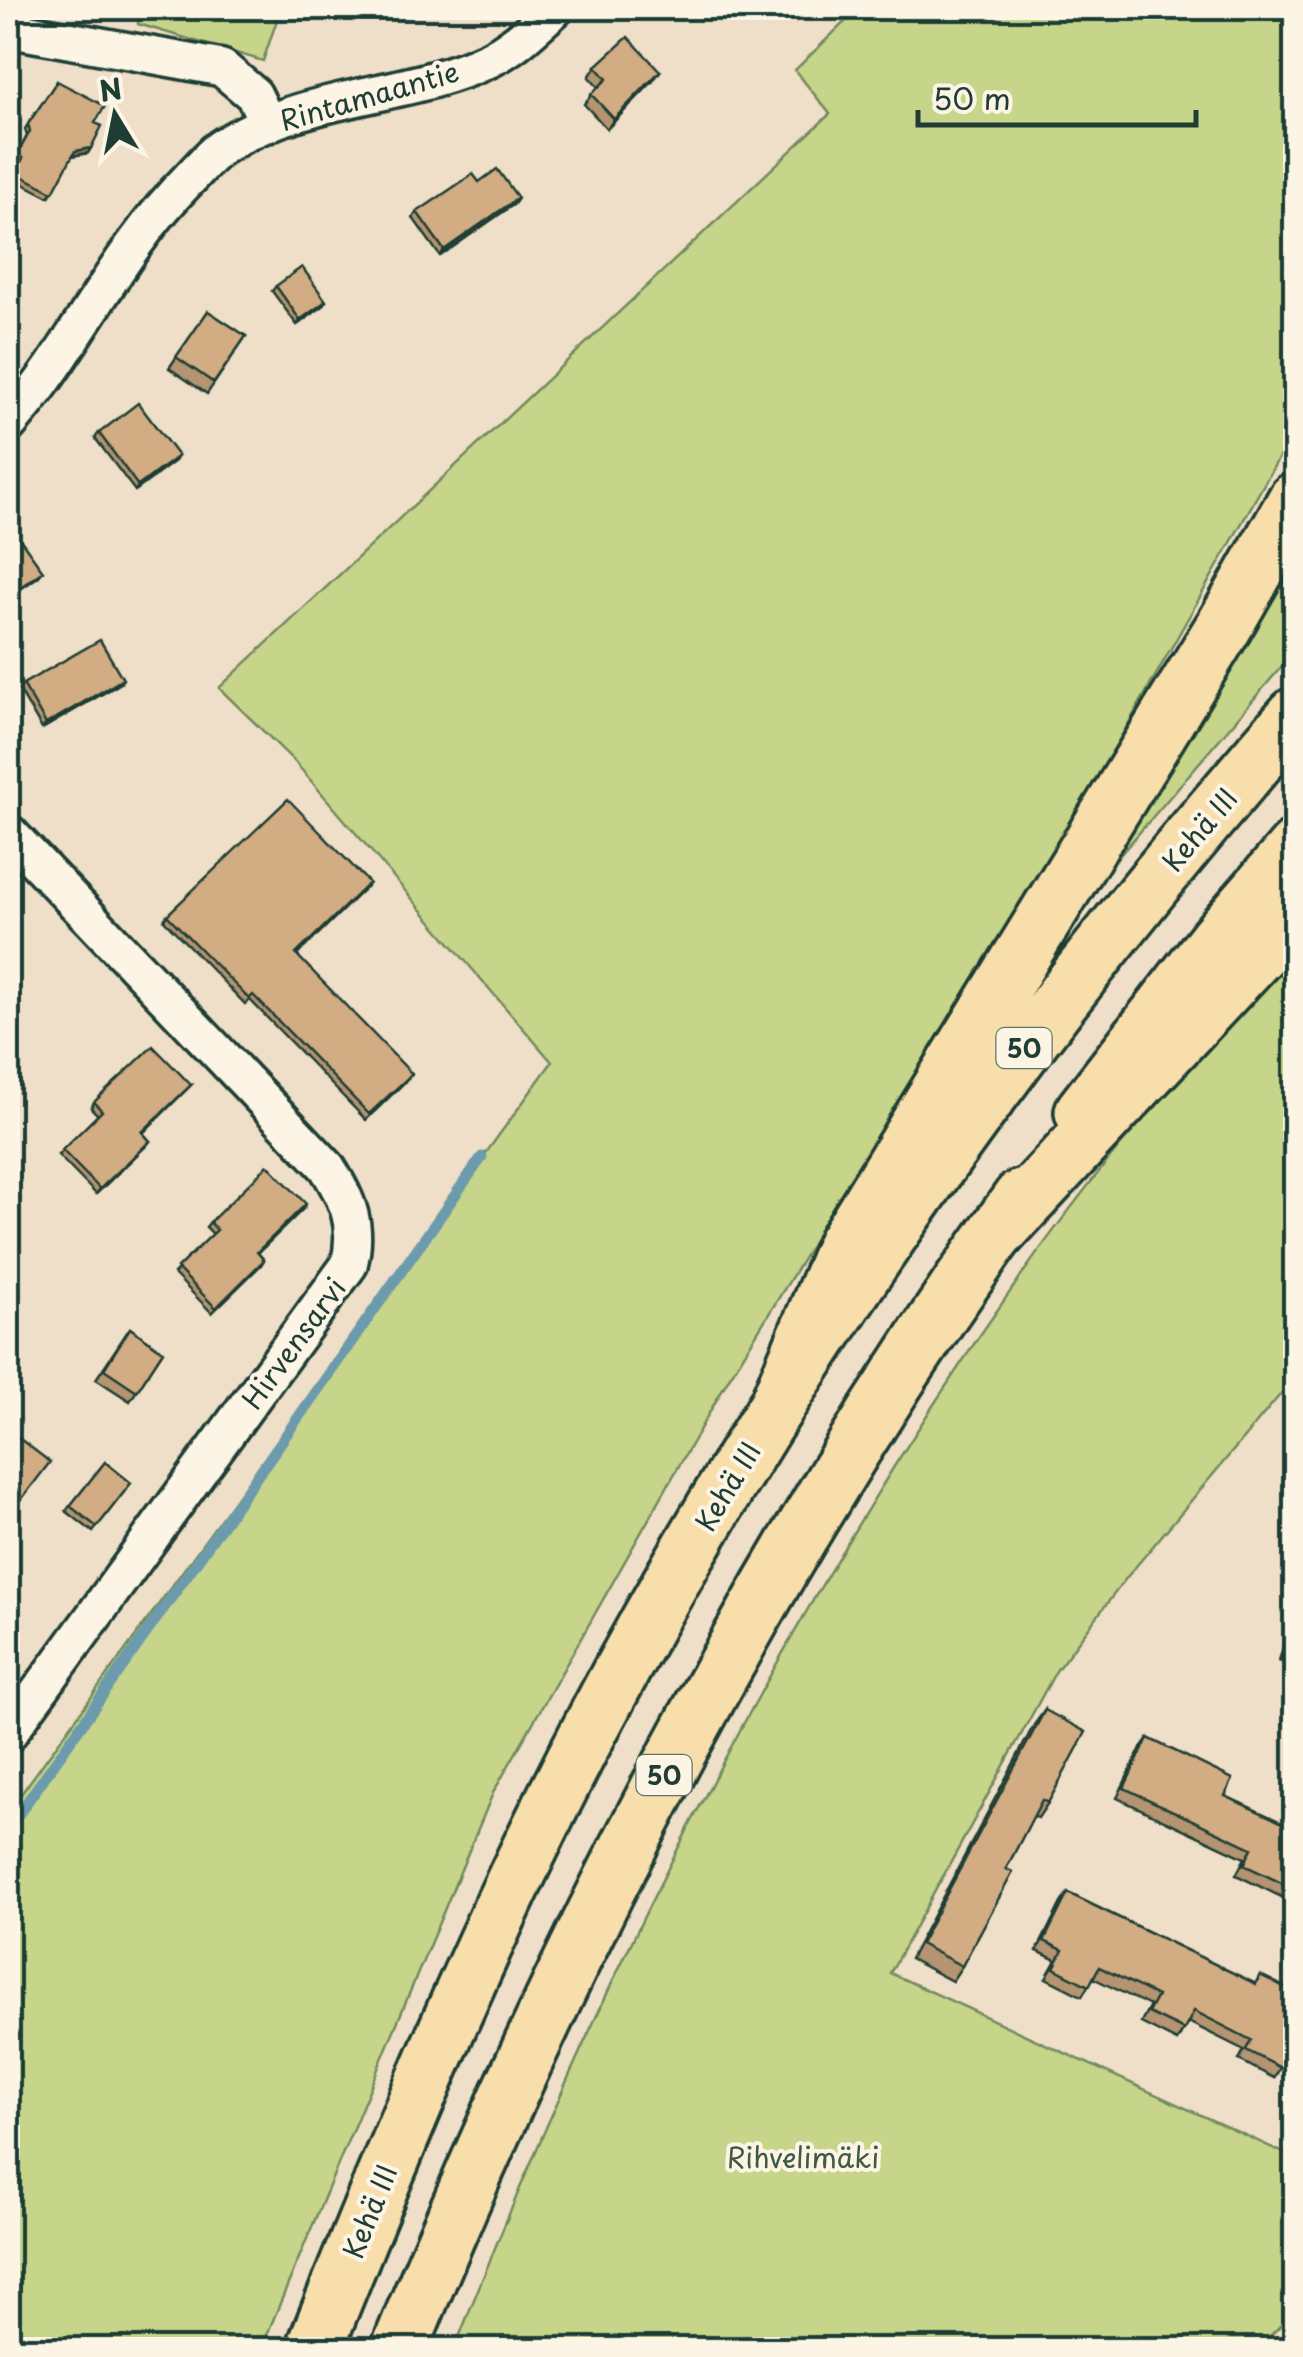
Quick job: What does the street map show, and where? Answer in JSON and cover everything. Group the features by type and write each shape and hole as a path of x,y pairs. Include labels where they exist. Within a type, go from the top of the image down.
{"highway":[{"path":"779,1401 845,1244 1226,623 1296,500"},
{"name":"Kehä III","path":"314,2350 465,1983 596,1718 779,1401 872,1256 1044,1020 1296,715"},
{"name":"50","path":"399,2350 533,2042 674,1754 789,1551 889,1388 994,1236 1106,1081 1217,938 1296,848"},
{"path":"994,1236 1296,913"}],"street":[{"name":"Rintamaantie","path":"8,425 54,366 124,254 156,212 225,144 268,124 490,59 524,37 556,8"},
{"path":"8,29 222,68 254,95 268,124"},
{"name":"Hirvensarvi","path":"8,832 327,1167 349,1201 355,1240 349,1264 8,1734"}],"green space":[{"path":"139,8 281,8 263,61 138,24"},
{"path":"859,8 1295,8 1295,429 1057,850 729,1378 493,1793 261,2349 8,2350 8,1812 552,1062 294,761 219,688 830,114 795,70"},
{"path":"1295,557 1295,651 1097,882 1275,593"},
{"name":"Rihvelimäki","path":"1295,946 1295,1377 1127,1577 1056,1671 890,1973 1295,2158 1295,2311 1256,2350 454,2350 511,2209 637,1932 705,1796 855,1530 936,1401 1052,1233 1152,1106"}],"building":[{"path":"628,37 660,71 614,119 591,94 607,79 596,66"},
{"path":"57,81 105,106 95,123 102,126 91,148 75,151 53,192 16,173 23,158 17,155 30,131 28,124"},
{"path":"497,169 518,198 444,250 417,212 473,174 479,182"},
{"path":"302,267 326,301 300,320 276,286"},
{"path":"208,311 246,336 214,383 176,357"},
{"path":"138,403 178,456 138,486 99,433"},
{"path":"15,532 43,571 8,596 8,538"},
{"path":"100,640 123,679 46,724 23,684"},
{"path":"288,799 369,883 296,954 412,1074 369,1114 253,995 249,999 167,915"},
{"path":"153,1046 191,1085 142,1132 150,1141 100,1189 62,1150 102,1111 94,1102"},
{"path":"268,1165 306,1204 257,1252 264,1260 216,1308 177,1268 217,1230 210,1222"},
{"path":"130,1328 163,1351 137,1391 104,1369"},
{"path":"12,1433 50,1462 8,1517 8,1438"},
{"path":"105,1462 131,1483 97,1527 70,1506"},
{"path":"1296,1619 1296,1654 1286,1651"},
{"path":"1045,1710 1086,1732 1048,1803 1042,1800 1006,1869 1013,1872 962,1966 920,1944"},
{"path":"1148,1738 1233,1779 1225,1796 1296,1829 1296,1890 1244,1865 1252,1848 1124,1788"},
{"path":"1068,1893 1256,1984 1260,1975 1296,1993 1296,2052 1291,2049 1281,2068 1246,2050 1251,2040 1194,2011 1184,2030 1148,2013 1157,1996 1099,1967 1089,1986 1054,1968 1063,1950 1044,1941"}],"waterway":[{"path":"8,1829 482,1157"}]}
